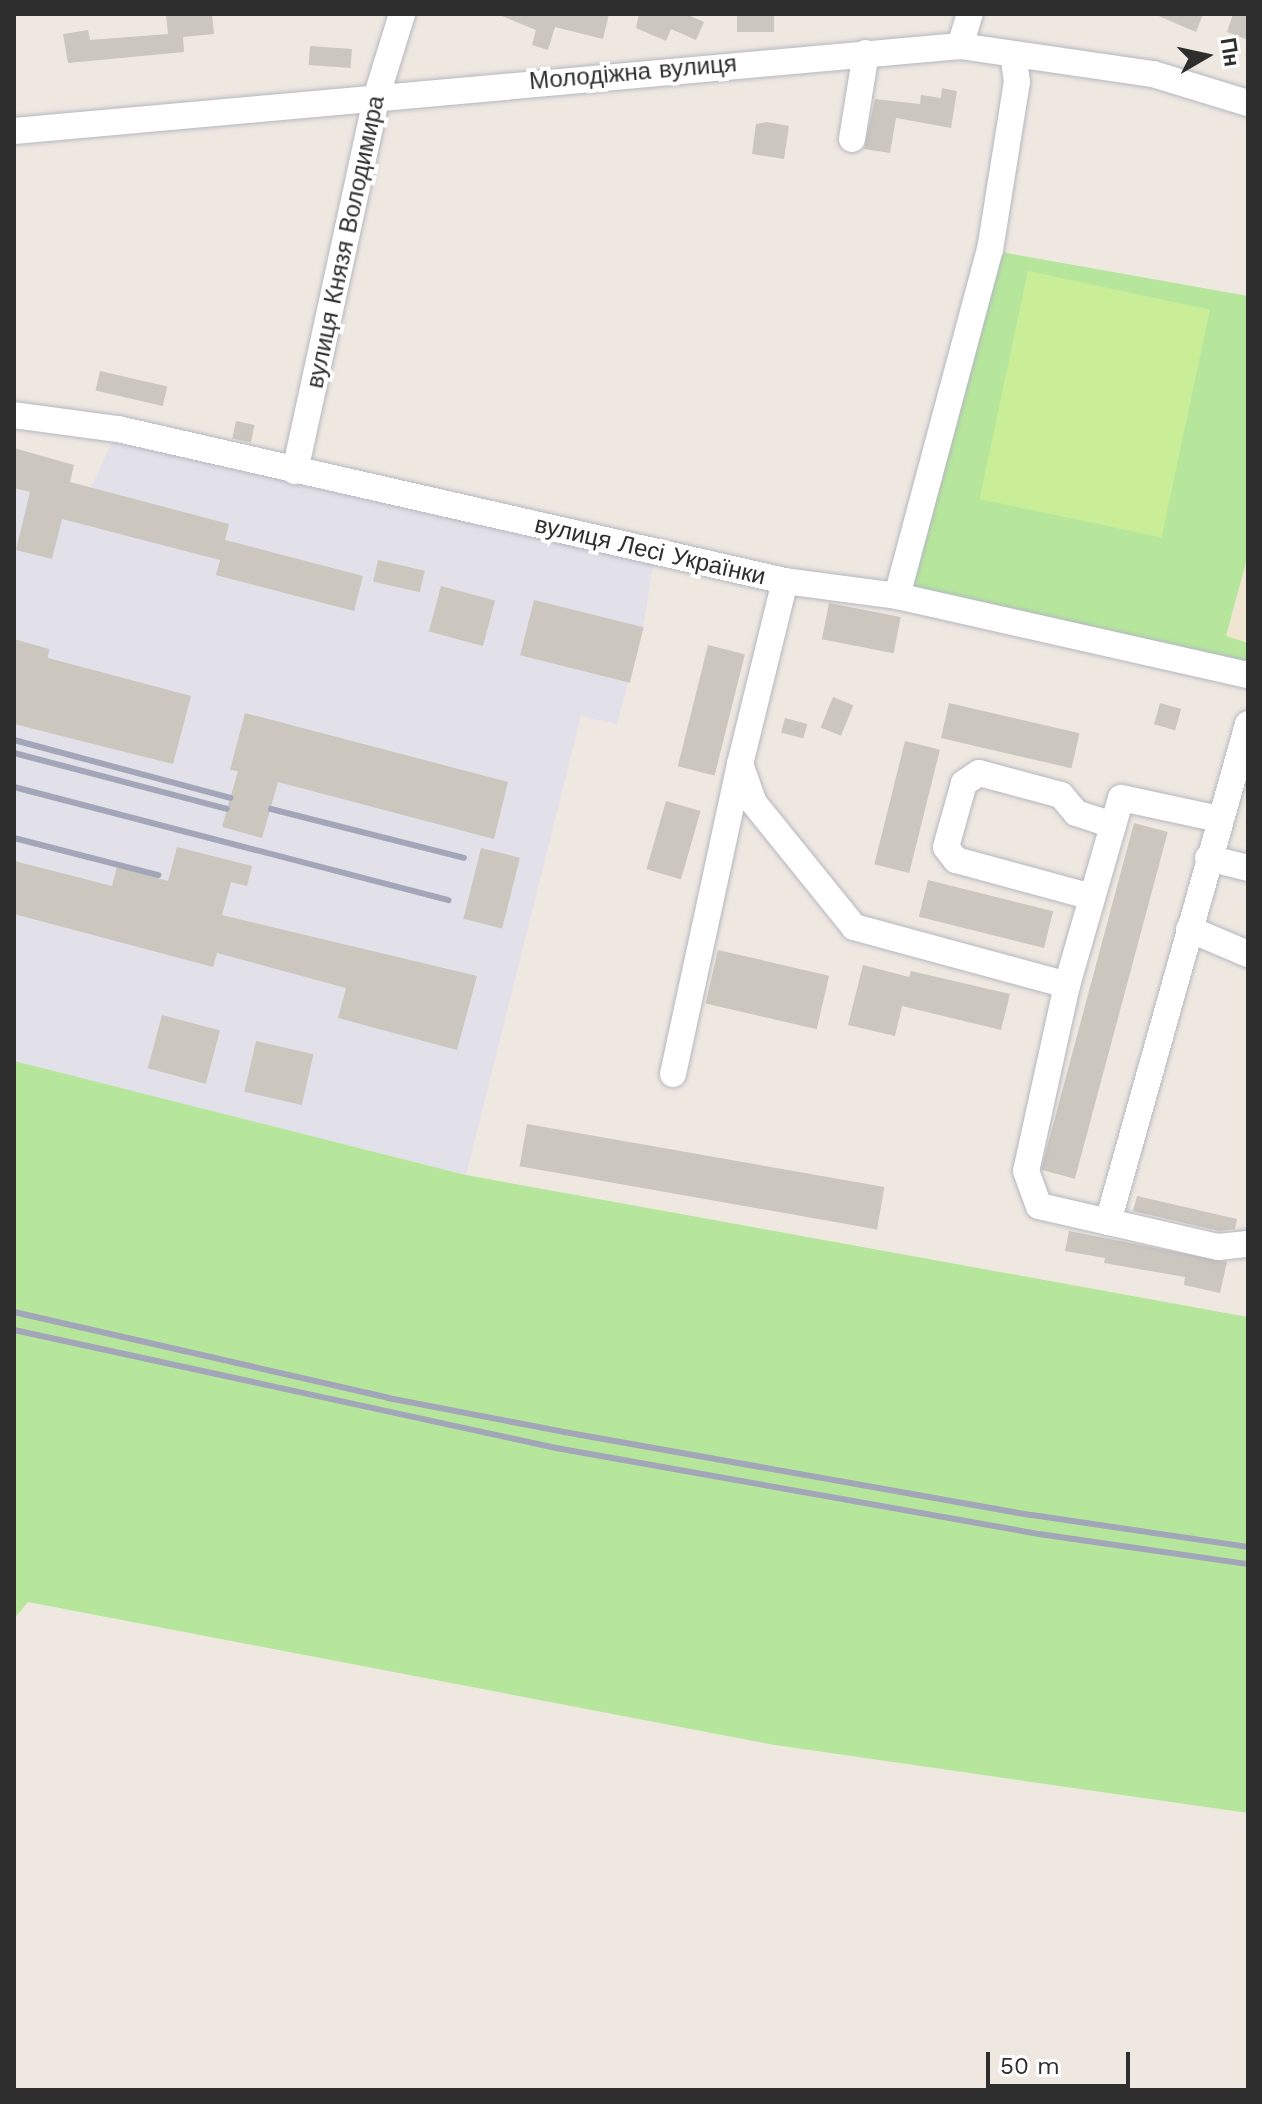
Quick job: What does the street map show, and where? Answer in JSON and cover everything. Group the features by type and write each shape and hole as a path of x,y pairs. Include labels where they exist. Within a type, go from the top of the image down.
{"street":[{"name":"вулиця Князя Володимира","path":"295,471 377,95 402,14"},
{"path":"960,46 970,14"},
{"name":"Молодіжна вулиця","path":"14,131 377,95 960,46 1153,74 1248,103"},
{"path":"852,139 866,53"},
{"path":"897,596 990,250 1017,82 1013,54"},
{"name":"вулиця Лесі Українки","path":"14,415 118,429 785,581 740,764 673,1074"},
{"path":"785,581 897,596 1248,675"},
{"path":"1108,1222 1248,724"},
{"path":"740,764 754,803 854,927 1067,985"},
{"path":"1092,897 956,860 946,847 964,783 979,773 1061,795 1076,813 1113,825"},
{"path":"1219,819 1121,798 1067,985 1026,1171 1039,1206 1218,1247 1248,1244"},
{"path":"1208,858 1248,868"},
{"path":"1189,929 1248,954"}],"shaded area":[{"path":"118,429 655,553 643,628 617,724 581,716 466,1175 14,1061 14,488 64,501 91,488"},
{"path":"1248,555 1248,643 1226,637"}],"green space":[{"path":"990,250 1248,296 1248,555 1226,636 1248,643 1248,675 897,596"},
{"path":"1028,271 1210,310 1161,538 980,499"},
{"path":"14,1061 466,1175 1248,1317 1248,1813 775,1745 28,1602 14,1619"}],"building":[{"path":"166,14 212,14 214,34 183,37 184,52 68,63 63,34 88,30 90,40 168,34"},
{"path":"497,14 609,14 603,39 555,27 548,50 532,45 536,30"},
{"path":"639,14 686,14 704,22 696,40 671,29 666,41 636,28"},
{"path":"737,14 774,14 774,32 737,32"},
{"path":"1154,14 1203,14 1196,32"},
{"path":"1233,14 1248,14 1248,40 1227,32"},
{"path":"310,46 352,49 351,68 309,65"},
{"path":"942,88 957,91 951,128 896,118 890,153 864,149 875,99 920,104 921,95 941,98"},
{"path":"767,122 789,126 784,159 752,154 756,124"},
{"path":"100,371 167,387 163,406 96,390"},
{"path":"236,421 255,425 251,443 232,439"},
{"path":"14,448 74,465 70,482 229,524 225,540 363,576 354,611 216,575 220,560 62,519 52,559 16,550 30,492 14,488"},
{"path":"378,560 425,571 420,592 373,581"},
{"path":"441,586 495,600 483,646 429,631"},
{"path":"534,600 644,627 630,683 520,655"},
{"path":"829,603 901,617 894,653 822,639"},
{"path":"14,639 49,649 48,658 191,696 173,764 14,724"},
{"path":"708,645 745,654 715,775 678,766"},
{"path":"833,697 853,705 841,736 821,728"},
{"path":"949,703 1080,733 1071,768 941,738"},
{"path":"1160,703 1181,709 1175,730 1154,724"},
{"path":"245,713 508,782 494,839 278,782 262,838 222,827 238,771 230,770"},
{"path":"785,718 807,724 803,738 781,732"},
{"path":"905,741 940,750 909,873 874,864"},
{"path":"666,801 701,811 681,879 646,869"},
{"path":"1134,823 1168,832 1075,1179 1041,1170"},
{"path":"177,847 252,866 247,886 231,882 222,915 477,976 457,1050 338,1018 346,988 217,953 213,967 14,914 14,861 112,886 117,867 168,881"},
{"path":"481,848 520,858 502,929 463,919"},
{"path":"928,880 1053,911 1044,948 919,917"},
{"path":"718,950 829,976 817,1029 706,1004"},
{"path":"863,965 909,977 911,971 1010,994 1001,1030 902,1006 895,1036 848,1025"},
{"path":"162,1015 220,1031 206,1084 148,1068"},
{"path":"256,1041 313,1054 302,1105 244,1092"},
{"path":"527,1124 884,1187 877,1229 520,1166"},
{"path":"1137,1196 1237,1219 1235,1229 1219,1231 1133,1211"},
{"path":"1069,1231 1227,1262 1220,1293 1184,1285 1185,1277 1104,1263 1105,1258 1065,1251"}],"railway":[{"path":"14,740 230,798"},
{"path":"14,753 227,809"},
{"path":"14,787 449,900"},
{"path":"271,809 464,858"},
{"path":"14,838 158,875"},
{"path":"14,1312 388,1398 564,1432 1032,1515 1248,1547"},
{"path":"14,1330 556,1448 1039,1534 1248,1564"}]}
